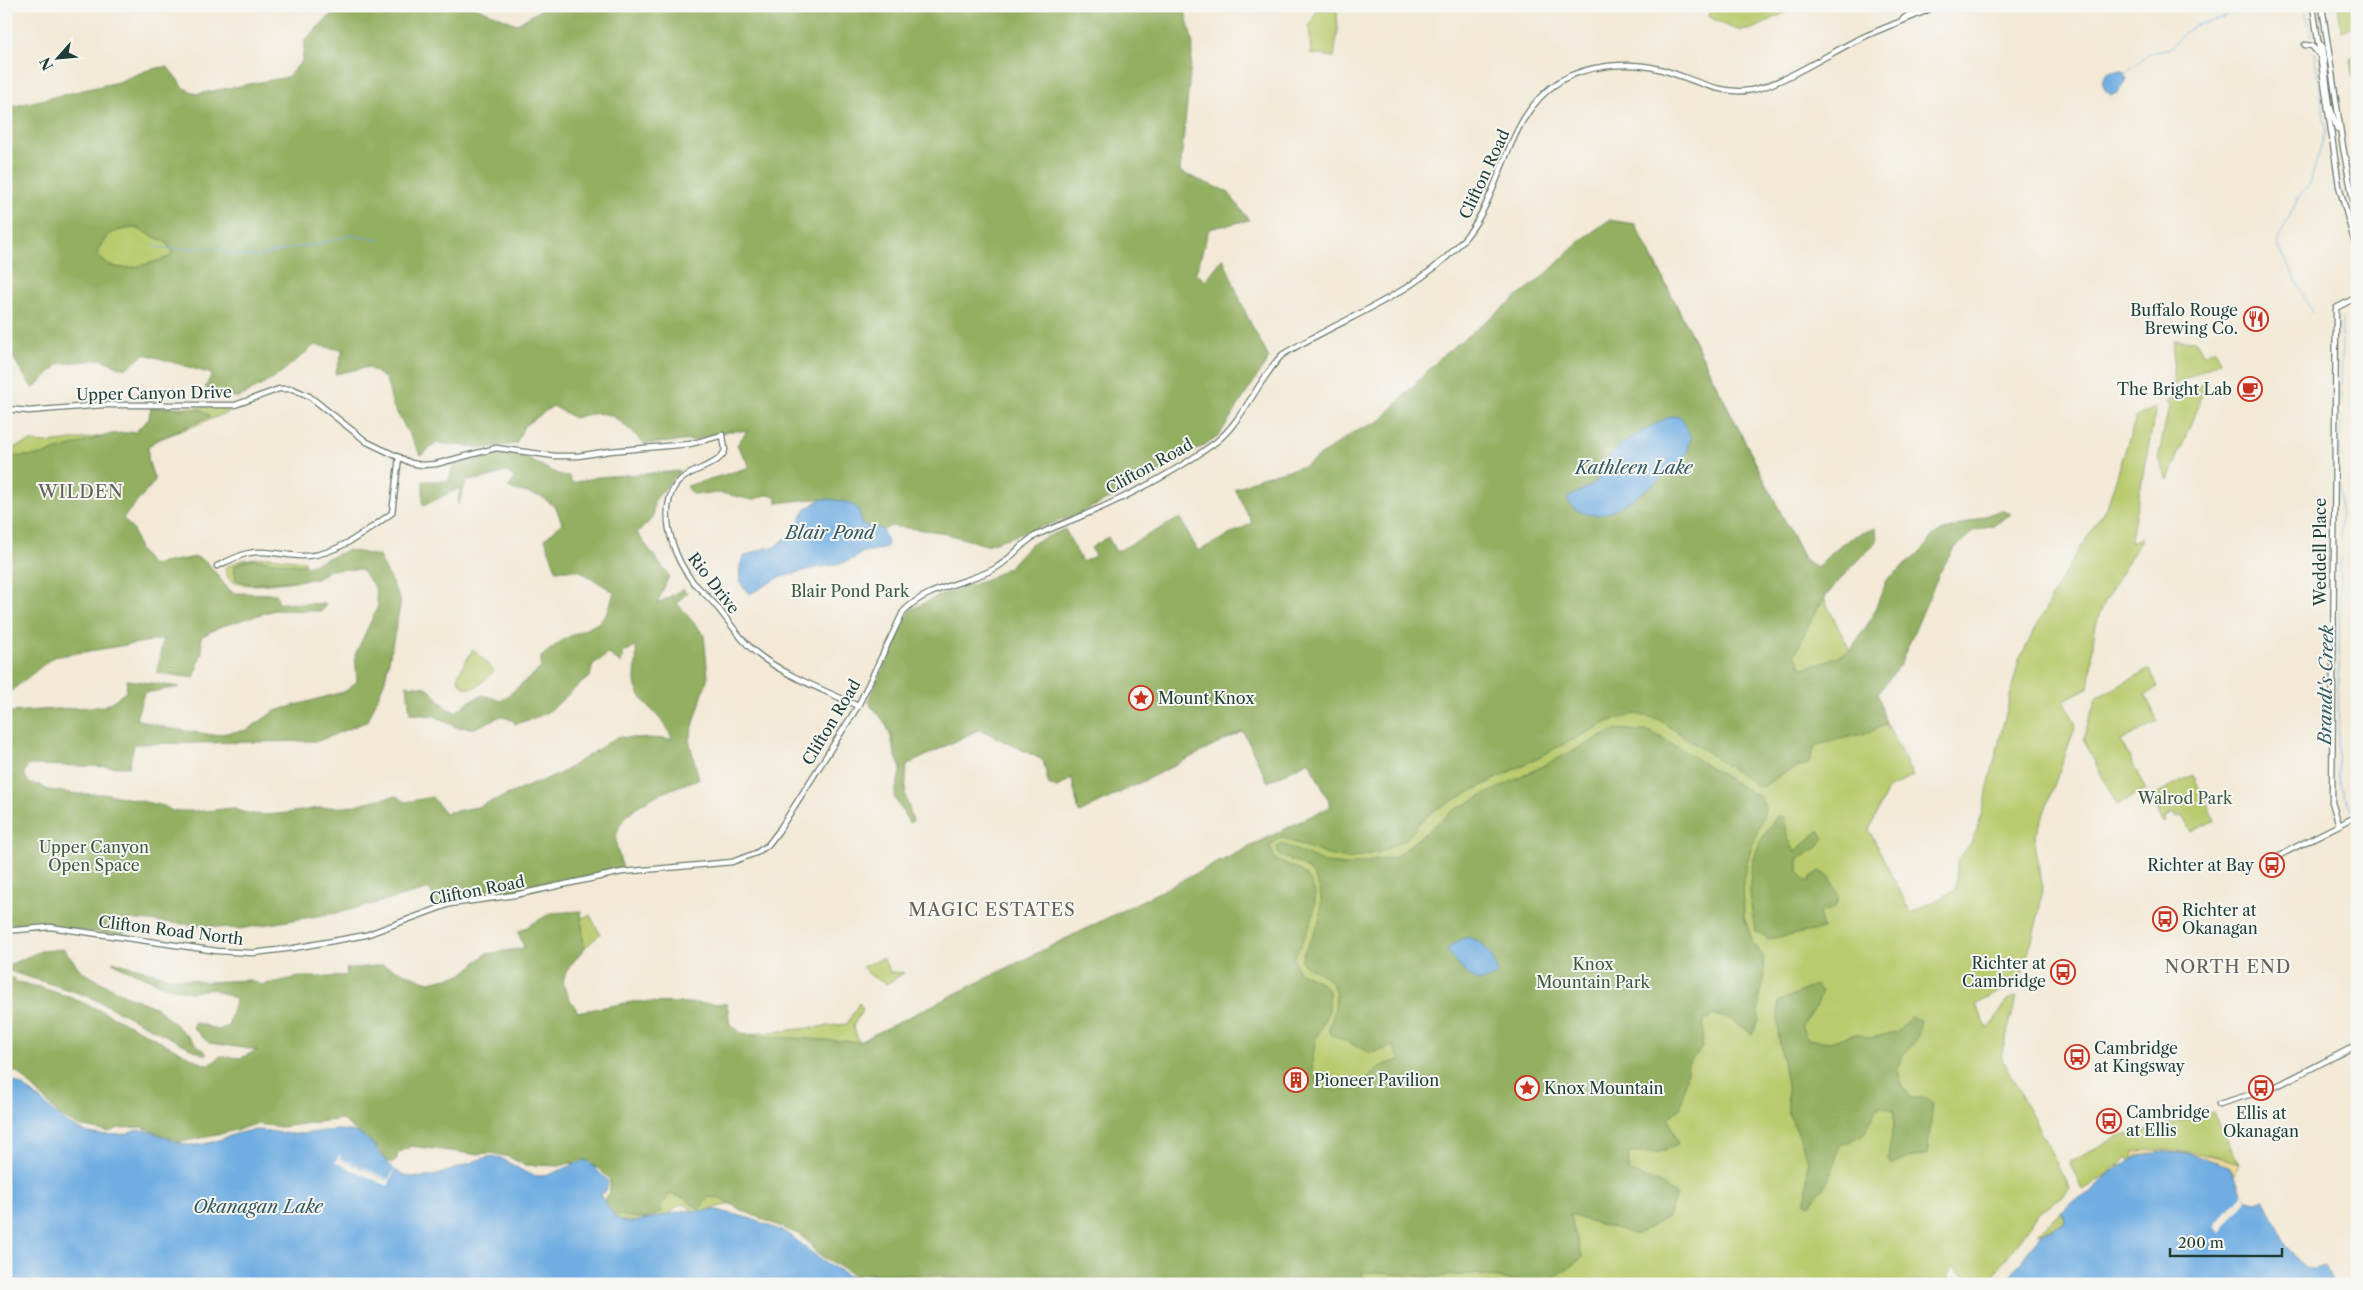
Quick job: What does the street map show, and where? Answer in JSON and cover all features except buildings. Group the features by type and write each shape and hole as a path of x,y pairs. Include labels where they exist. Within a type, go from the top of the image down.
{"street":[{"name":"Clifton Road","path":"1902,20 1920,6"},
{"name":"Clifton Road","path":"390,927 450,904 515,895 622,872 732,862 755,854 768,845 858,706 904,612 912,603 924,596 996,568 1021,545 1034,537 1085,514 1181,465 1217,441 1227,431 1271,367 1282,355 1392,297 1419,279 1449,255 1481,216 1526,113 1545,93 1560,82 1587,71 1612,65 1658,69 1714,88 1753,90 1936,6"},
{"path":"2313,6 2339,186 2357,251"},
{"path":"2322,6 2342,147 2357,220"},
{"path":"2318,42 2305,45 2313,48 2319,57"},
{"path":"2318,42 2322,47 2330,106 2342,147"},
{"name":"Weddell Place","path":"2339,825 2332,802 2336,308 2357,297"},
{"name":"Upper Canyon Drive","path":"6,409 29,411 103,404 235,405 279,388 293,389 309,396 367,442 411,463 436,464 496,448 555,456 578,456 610,451 690,444 723,435"},
{"name":"Rio Drive","path":"723,435 726,450 721,458 683,477 672,489 668,518 679,561 694,583 712,601 749,646 762,657 782,670 858,706"},
{"path":"217,566 247,554 268,553 307,556 323,553 367,530 392,513 399,457"},
{"path":"2278,856 2357,816"},
{"name":"Clifton Road North","path":"6,931 50,927 188,948 253,953 334,942 366,935 390,927"},
{"path":"2219,1104 2275,1087 2357,1046"}],"green space":[{"path":"340,6 473,6 517,24 547,6 1184,6 1193,44 1180,172 1228,192 1249,220 1209,229 1196,273 1205,281 1223,258 1247,316 1269,358 1218,437 1142,483 1072,517 986,545 940,532 891,526 883,530 865,527 860,523 857,512 850,505 839,501 813,499 777,503 776,496 766,495 753,500 721,493 692,494 687,486 750,467 737,445 747,431 728,431 695,440 645,444 614,417 598,413 574,418 553,406 524,426 516,444 484,448 437,443 421,455 393,406 386,379 368,367 335,374 343,350 315,345 273,379 238,398 205,388 212,374 145,354 125,369 101,359 59,364 33,389 6,347 6,108 118,82 145,71 167,66 184,88 197,94 287,77 302,61 305,40","holes":["136,228 167,243 172,253 169,257 130,268 111,266 103,261 97,252 112,233 128,229"]},
{"path":"1715,6 1782,6 1786,12 1754,28 1740,30 1731,28 1708,16"},
{"path":"2338,6 2357,6 2357,24 2342,31"},
{"path":"1318,9 1337,11 1338,30 1334,57 1311,54 1309,27"},
{"path":"2357,56 2357,77 2353,78 2350,59"},
{"name":"Knox Mountain Park","path":"1609,220 1635,224 1804,559 1817,568 1843,543 1876,528 1877,542 1838,581 1816,610 1795,654 1802,668 1819,664 1850,651 1871,619 1887,580 1923,550 1933,535 2001,510 2011,514 1996,524 1973,531 1953,550 1939,574 1900,665 1878,693 1886,725 1865,733 1816,745 1808,764 1785,772 1763,787 1756,785 1658,719 1636,714 1610,721 1440,807 1421,821 1406,839 1380,852 1348,859 1328,855 1280,837 1270,847 1275,859 1299,870 1309,879 1314,889 1314,912 1305,937 1293,958 1298,971 1320,982 1329,991 1329,1010 1316,1038 1312,1061 1313,1071 1323,1087 1337,1091 1358,1086 1381,1066 1399,1060 1394,1046 1371,1053 1331,1034 1329,1029 1336,1001 1334,988 1325,976 1309,968 1301,961 1320,918 1321,901 1318,885 1315,878 1304,866 1282,856 1277,847 1282,844 1325,863 1348,865 1395,857 1454,810 1617,729 1652,732 1761,798 1766,809 1751,849 1743,879 1744,916 1753,943 1763,956 1764,980 1759,1000 1759,1020 1752,1034 1728,1018 1713,1015 1704,1021 1702,1048 1688,1064 1681,1107 1668,1118 1678,1145 1657,1153 1629,1153 1628,1171 1659,1183 1676,1194 1668,1217 1636,1235 1569,1215 1583,1257 1546,1284 1531,1284 1475,1274 1432,1277 1361,1272 1369,1284 1129,1284 1044,1276 971,1281 940,1275 866,1274 856,1276 816,1253 812,1245 800,1235 741,1210 721,1198 709,1197 699,1209 683,1198 670,1194 662,1205 661,1212 648,1218 611,1213 604,1200 610,1191 610,1180 599,1169 582,1159 560,1166 524,1165 509,1157 492,1153 473,1154 411,1146 397,1154 397,1159 393,1163 386,1161 380,1150 341,1119 281,1127 257,1124 217,1135 180,1142 142,1127 119,1128 109,1132 78,1126 60,1116 19,1073 6,1069 6,980 32,985 83,1003 132,1026 204,1064 212,1063 221,1056 241,1058 257,1050 209,1043 193,1028 194,1022 219,1030 228,1026 236,999 212,989 191,992 165,986 119,966 112,961 165,976 204,982 250,980 261,985 299,977 347,975 346,969 383,965 429,982 461,975 486,954 524,948 518,932 551,913 581,911 584,949 570,967 564,980 567,993 578,1012 633,1002 727,1004 730,1025 744,1035 859,1042 1331,806 1309,761 1268,782 1243,731 1079,813 1072,778 1057,788 1049,785 1043,760 979,729 907,765 905,795 913,821 909,823 894,797 901,768 895,755 892,735 887,725 868,701 910,610 936,597 986,580 1009,567 1031,544 1065,529 1082,562 1095,556 1091,548 1108,537 1116,552 1180,518 1198,551 1252,523 1235,489 1261,477 1305,466 1354,432 1380,421 1442,356 1545,275 1580,241"},
{"path":"136,228 167,243 172,253 169,257 130,268 111,266 103,261 97,252 108,236 116,231"},
{"name":"Knox Mountain Park","path":"1655,262 1913,776 1888,789 1869,830 1911,913 1956,890 1957,861 1971,843 1979,824 2019,660 2063,576 2108,504 2136,417 2156,407 2130,543 2142,537 2110,591 2096,625 2089,687 2064,700 2076,725 2035,838 2035,851 2042,881 2040,909 2020,981 1975,1005 1988,1029 2008,1000 2017,996 2001,1056 2069,1187 2063,1197 2039,1213 1987,1284 1975,1284 1953,1267 1946,1284 1089,1284 1064,1279 1000,1284 962,1283 934,1277 908,1280 858,1273 806,1232 736,1204 720,1206 700,1215 685,1205 680,1204 667,1216 659,1219 645,1223 623,1221 612,1214 607,1208 604,1200 610,1191 610,1180 597,1167 570,1163 545,1163 499,1149 473,1154 411,1145 356,1110 269,1111 237,1131 218,1124 195,1135 181,1138 165,1136 157,1132 159,1128 119,1121 105,1131 104,1123 64,1106 60,1116 44,1097 6,1023 6,978 15,978 11,995 310,1110 486,954 576,940 571,922 590,915 600,934 575,958 565,973 563,981 564,992 578,1012 633,1002 727,1004 730,1025 744,1035 847,1024 859,1003 863,1009 853,1026 859,1042 1332,806 1309,761 1268,782 1243,731 1079,813 1072,778 1057,788 1049,785 1043,760 980,729 901,768 883,720 870,706 1194,579"},
{"path":"2174,340 2196,341 2204,355 2215,349 2221,361 2173,385"},
{"path":"2208,381 2168,480 2158,459 2169,406 2166,402"},
{"path":"151,407 227,407 229,412 155,441 148,447 148,460 155,481 6,490 6,450 30,442 48,443 135,432 149,419"},
{"path":"151,407 202,410 210,416 155,441 148,447 148,460 155,481 123,518 133,530 139,550 151,565 196,557 207,562 228,589 234,593 276,594 279,603 326,604 322,611 275,610 219,627 201,637 202,652 194,678 157,673 163,639 53,657 6,695 6,457 41,455 111,434 135,432 149,419"},
{"name":"Upper Canyon Open Space","path":"514,452 560,475 569,476 572,483 598,477 680,471 654,501 653,518 637,533 669,576 657,604 683,589 687,593 677,603 704,635 708,676 689,740 699,779 662,793 637,807 627,816 620,826 616,838 623,869 515,893 448,901 437,906 430,889 342,912 239,929 127,919 124,935 6,923 6,703 10,712 105,706 126,692 127,680 180,687 144,693 136,719 167,728 213,735 247,730 275,711 346,691 357,681 355,655 378,606 375,587 360,569 329,570 317,579 251,584 236,580 234,566 251,559 308,566 348,550 379,556 401,602 385,680 368,721 318,741 134,744 129,767 28,765 24,774 30,784 40,785 48,790 78,794 108,794 164,806 172,811 206,811 232,808 243,812 267,815 328,807 348,807 397,796 406,802 432,797 445,813 477,807 561,773 617,737 672,739 669,731 643,700 636,687 636,647 624,652 621,664 609,654 593,664 590,677 553,708 540,716 515,724 514,721 501,716 475,728 456,727 435,716 410,714 407,685 427,687 448,709 456,712 468,702 483,695 501,701 541,668 541,657 566,638 594,625 604,618 611,603 614,592 578,570 556,570 545,539 562,523 556,508 542,497 508,488 515,478 507,472 482,479 467,480 458,505 460,488 423,506 423,481 449,481 453,466"},
{"path":"269,557 305,561 299,581 258,585 242,584 233,582 227,575 225,568 235,563"},
{"path":"473,649 494,671 476,687 466,688 458,679 459,673"},
{"path":"2150,669 2158,687 2145,695 2158,721 2121,741 2146,790 2117,805 2083,739 2096,698"},
{"name":"Walrod Park","path":"2193,775 2215,820 2191,832 2182,816 2177,818 2174,813 2165,817 2166,821 2163,822 2150,797"},
{"path":"1777,816 1785,817 1787,836 1795,852 1819,830 1824,839 1820,846 1798,859 1798,872 1809,883 1810,878 1820,871 1830,877 1839,897 1834,908 1819,913 1823,929 1769,939 1755,930 1750,886 1752,865 1760,842"},
{"path":"64,949 82,972 125,995 157,1008 207,1054 202,1054 88,996 6,970 6,966 41,951"},
{"path":"883,958 890,972 904,973 886,984 871,976 862,967"},
{"path":"1815,985 1822,991 1816,1007 1801,1027 1808,1039 1830,1042 1855,1034 1871,1038 1896,1032 1911,1017 1921,1020 1917,1040 1902,1056 1898,1070 1902,1085 1911,1098 1926,1098 1933,1103 1927,1155 1908,1158 1893,1165 1888,1161 1894,1117 1893,1110 1882,1106 1874,1113 1867,1129 1862,1135 1839,1145 1835,1163 1829,1177 1810,1204 1806,1202 1808,1162 1801,1140 1788,1112 1787,1085 1778,1033 1778,1002"},
{"path":"2213,1113 2239,1163 2210,1154 2134,1168 2128,1157 2120,1166 2113,1168 2110,1173 2082,1190 2070,1164 2071,1161 2118,1137"},
{"path":"2061,1211 2065,1219 2064,1224 2038,1233"}],"sand":[{"path":"2155,1150 2197,1153 2239,1163 2235,1175 2229,1166 2138,1155 2133,1158 2134,1151"}],"water":[{"path":"2112,71 2122,71 2127,79 2117,93 2111,95 2105,90 2102,81 2106,74"},
{"name":"Kathleen Lake","path":"1672,416 1681,417 1691,438 1687,453 1673,468 1638,495 1607,513 1595,515 1584,513 1578,511 1570,504 1567,499 1596,481 1610,456 1617,448"},
{"name":"Blair Pond","path":"822,499 852,504 859,511 862,525 882,529 888,545 883,549 863,552 853,559 840,564 814,568 778,578 750,594 746,591 740,577 743,557 765,548 773,548 798,529 801,517 807,508"},
{"path":"1468,937 1484,946 1494,961 1497,973 1486,981 1475,980 1470,977 1447,950"},
{"name":"Okanagan Lake","path":"6,1078 18,1083 29,1091 69,1124 94,1134 127,1134 137,1130 153,1133 181,1144 197,1145 254,1130 294,1134 336,1130 350,1131 359,1134 373,1144 388,1164 402,1174 413,1177 446,1172 489,1157 501,1158 526,1172 540,1176 551,1174 587,1160 608,1181 606,1191 600,1195 616,1218 625,1222 634,1222 682,1211 717,1210 752,1219 789,1234 821,1260 851,1277 921,1284 6,1284"},
{"path":"2164,1152 2188,1153 2229,1166 2246,1200 2257,1202 2265,1199 2282,1237 2300,1263 2311,1268 2325,1265 2335,1284 2004,1284 2042,1233 2064,1224 2065,1219 2062,1212 2071,1203 2089,1193 2112,1171 2125,1165 2138,1155"}],"pier":[{"path":"339,1155 341,1156 340,1161 343,1157 341,1162 345,1158 344,1163 348,1159 346,1164 350,1160 348,1165 351,1160 350,1166 353,1162 352,1167 356,1163 354,1168 357,1163 356,1169 359,1164 359,1170 361,1165 360,1170 364,1167 363,1172 366,1167 365,1172 368,1168 367,1173 370,1169 369,1174 373,1170 372,1175 375,1171 374,1176 377,1172 375,1177 378,1173 378,1178 381,1174 379,1179 383,1174 382,1180 385,1176 384,1181 388,1177 387,1182 396,1167 388,1186 335,1162"},
{"path":"2243,1192 2246,1200 2220,1232 2214,1226"}],"waterway":[{"name":"Brandt's Creek","path":"2304,6 2312,36"},
{"path":"2124,74 2150,53 2167,50 2194,26 2223,18 2230,12 2238,12 2245,8"},
{"name":"Brandt's Creek","path":"2312,312 2277,243 2299,196 2309,186 2326,130 2314,52"},
{"path":"153,244 157,247 171,249 210,248 257,257 295,247 315,245 351,235 378,240 382,239"},
{"name":"Brandt's Creek","path":"2341,403 2342,318"},
{"name":"Brandt's Creek","path":"2340,458 2341,415"},
{"name":"Brandt's Creek","path":"2340,484 2341,539"},
{"name":"Brandt's Creek","path":"2340,558 2338,776 2339,784 2351,810"}],"place":[{"name":"Buffalo Rouge Brewing Co.","path":"2256,319"},
{"name":"The Bright Lab","path":"2250,389"},
{"name":"Mount Knox","path":"1141,698"},
{"name":"Richter at Bay","path":"2272,865"},
{"name":"Richter at Okanagan","path":"2165,919"},
{"name":"Richter at Cambridge","path":"2063,972"},
{"name":"Cambridge at Kingsway","path":"2077,1057"},
{"name":"Pioneer Pavilion","path":"1296,1080"},
{"name":"Knox Mountain","path":"1527,1088"},
{"name":"Ellis at Okanagan","path":"2261,1088"},
{"name":"Cambridge at Ellis","path":"2109,1121"}],"district":[{"name":"WILDEN","path":"81,492"},
{"name":"MAGIC ESTATES","path":"992,910"},
{"name":"NORTH END","path":"2228,967"}],"park label":[{"name":"Blair Pond Park","path":"850,591"}]}
